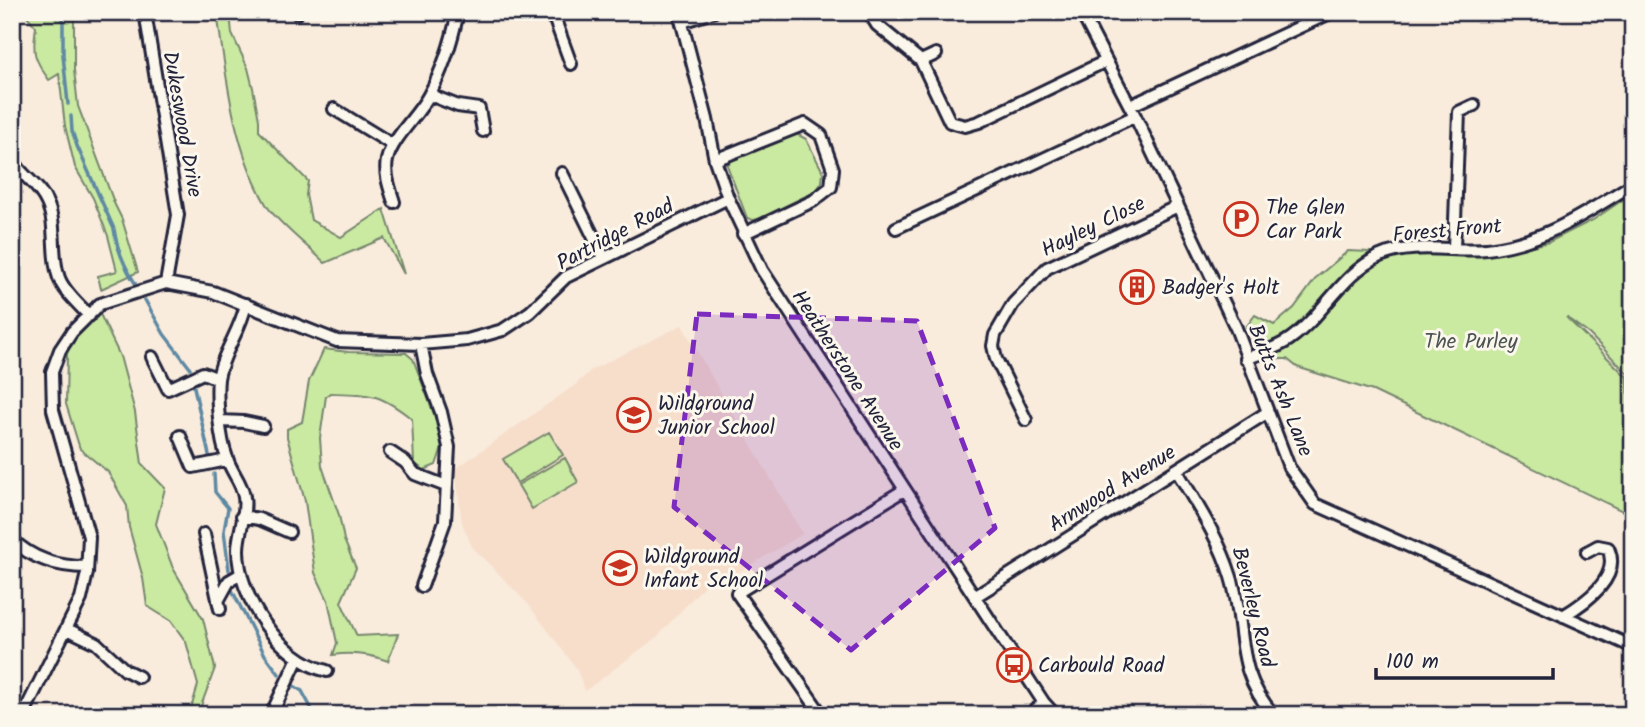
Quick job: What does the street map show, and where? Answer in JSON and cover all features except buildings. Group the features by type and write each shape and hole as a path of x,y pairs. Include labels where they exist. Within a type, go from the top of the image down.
{"street":[{"name":"Dukeswood Drive","path":"145,12 178,215 166,283"},
{"path":"394,202 386,174 387,159 393,145 430,94 458,12"},
{"path":"545,12 555,20 571,64"},
{"path":"680,17 713,12"},
{"path":"869,12 877,25 921,61 950,122 965,126 979,122 1107,61"},
{"name":"Butts Ash Lane","path":"1081,12 1132,111 1236,328 1289,467 1315,504 1633,647"},
{"path":"896,228 1332,12"},
{"name":"Heatherstone Avenue","path":"680,17 715,160 744,234 772,288 1055,715"},
{"path":"921,61 936,54"},
{"path":"430,94 458,106 479,109 483,131"},
{"path":"1454,248 1459,112 1475,105"},
{"path":"334,109 393,145"},
{"path":"715,160 805,124 821,135 833,169 831,187 813,201 744,234"},
{"path":"12,156 16,175 36,185 50,209 61,283 89,316"},
{"path":"562,173 604,258"},
{"name":"Forest Front","path":"1246,359 1289,340 1326,305 1345,280 1369,262 1397,251 1494,248 1544,234 1574,222 1633,184"},
{"name":"Partridge Road","path":"166,283 213,292 337,341 421,344 467,340 503,330 530,312 566,277 728,198"},
{"name":"Hayley Close","path":"1026,420 996,359 993,346 995,335 1013,304 1047,268 1178,206"},
{"path":"18,715 26,709 81,599 89,537 53,410 52,372 60,350 72,332 100,304 166,283"},
{"path":"246,304 243,319 218,379 220,421 227,460 237,475 244,498 238,550 240,574 265,625 279,643 314,668 327,671"},
{"path":"421,344 427,374 442,412 449,447 445,521 422,586"},
{"path":"152,357 168,389 203,373 218,379"},
{"name":"Arnwood Avenue","path":"976,596 1268,412"},
{"path":"220,421 263,426"},
{"path":"180,436 192,467 227,460"},
{"path":"390,452 415,474 446,486"},
{"name":"Beverley Road","path":"1177,471 1218,541 1232,580 1247,671 1262,702 1274,715"},
{"path":"822,715 737,593 904,490"},
{"path":"242,516 259,519 289,532"},
{"path":"204,534 219,605 229,581 240,574"},
{"path":"12,539 33,556 86,567"},
{"path":"1563,616 1586,602 1609,572 1612,558 1608,548 1598,546 1587,552"},
{"path":"67,629 96,643 125,670 139,677"},
{"path":"271,715 298,658"},
{"path":"1029,715 1045,703"}],"highlighted area":[{"path":"697,314 917,321 995,528 851,650 674,507"}],"shaded area":[{"name":"Wildground Junior School","path":"682,325 803,534 734,575 731,570 705,585 656,638 585,691 576,668 527,603 472,547 462,523 455,469 575,385 591,370"}],"green space":[{"path":"24,12 74,12 74,70 78,106 122,219 138,272 101,289 98,276 117,271 108,236 93,198 75,167 65,126 59,74 49,80 40,67 34,50 36,27"},
{"path":"217,12 230,12 232,34 248,68 253,88 259,131 308,181 306,195 311,220 341,237 384,209 404,274 384,238 325,263 267,206 255,184 239,136 228,87"},
{"path":"795,133 806,139 823,172 822,182 816,191 759,219 747,218 727,165 736,157"},
{"name":"The Purley","path":"1633,193 1633,415 1629,375 1589,334 1566,317 1628,378 1629,417 1633,419 1633,516 1373,391 1297,367 1287,359 1266,359 1246,327 1255,315 1274,325 1294,308 1317,277 1348,251 1417,254 1506,252 1549,242 1593,220"},
{"path":"99,312 120,356 135,412 142,464 165,488 156,524 173,568 203,619 215,668 201,706 205,715 189,715 198,685 186,642 171,621 147,606 143,578 129,527 127,506 108,472 80,449 66,404 67,354 78,325"},
{"path":"324,349 406,353 413,359 440,430 442,448 436,465 424,470 414,463 412,419 391,404 374,397 330,393 326,396 320,438 322,466 339,515 344,540 356,568 341,602 357,636 398,634 388,661 361,654 333,655 337,643 328,600 315,573 305,501 287,437 287,429 302,422 309,381"},
{"path":"549,432 563,455 517,483 503,459"},
{"path":"565,458 578,482 532,509 518,485"}],"waterway":[{"path":"63,12 63,55 68,104"},
{"path":"71,116 77,146 135,283"},
{"path":"145,300 164,334 190,368"},
{"path":"194,387 209,455"},
{"path":"214,474 215,492 228,508 224,531 229,570"},
{"path":"232,590 265,655 279,674"},
{"path":"294,686 302,691 315,715"}],"place":[{"name":"The Glen Car Park","path":"1241,219"},
{"name":"Badger's Holt","path":"1137,287"},
{"name":"Wildground Junior School","path":"634,415"},
{"name":"Wildground Infant School","path":"620,568"},
{"name":"Carbould Road","path":"1014,665"}]}
